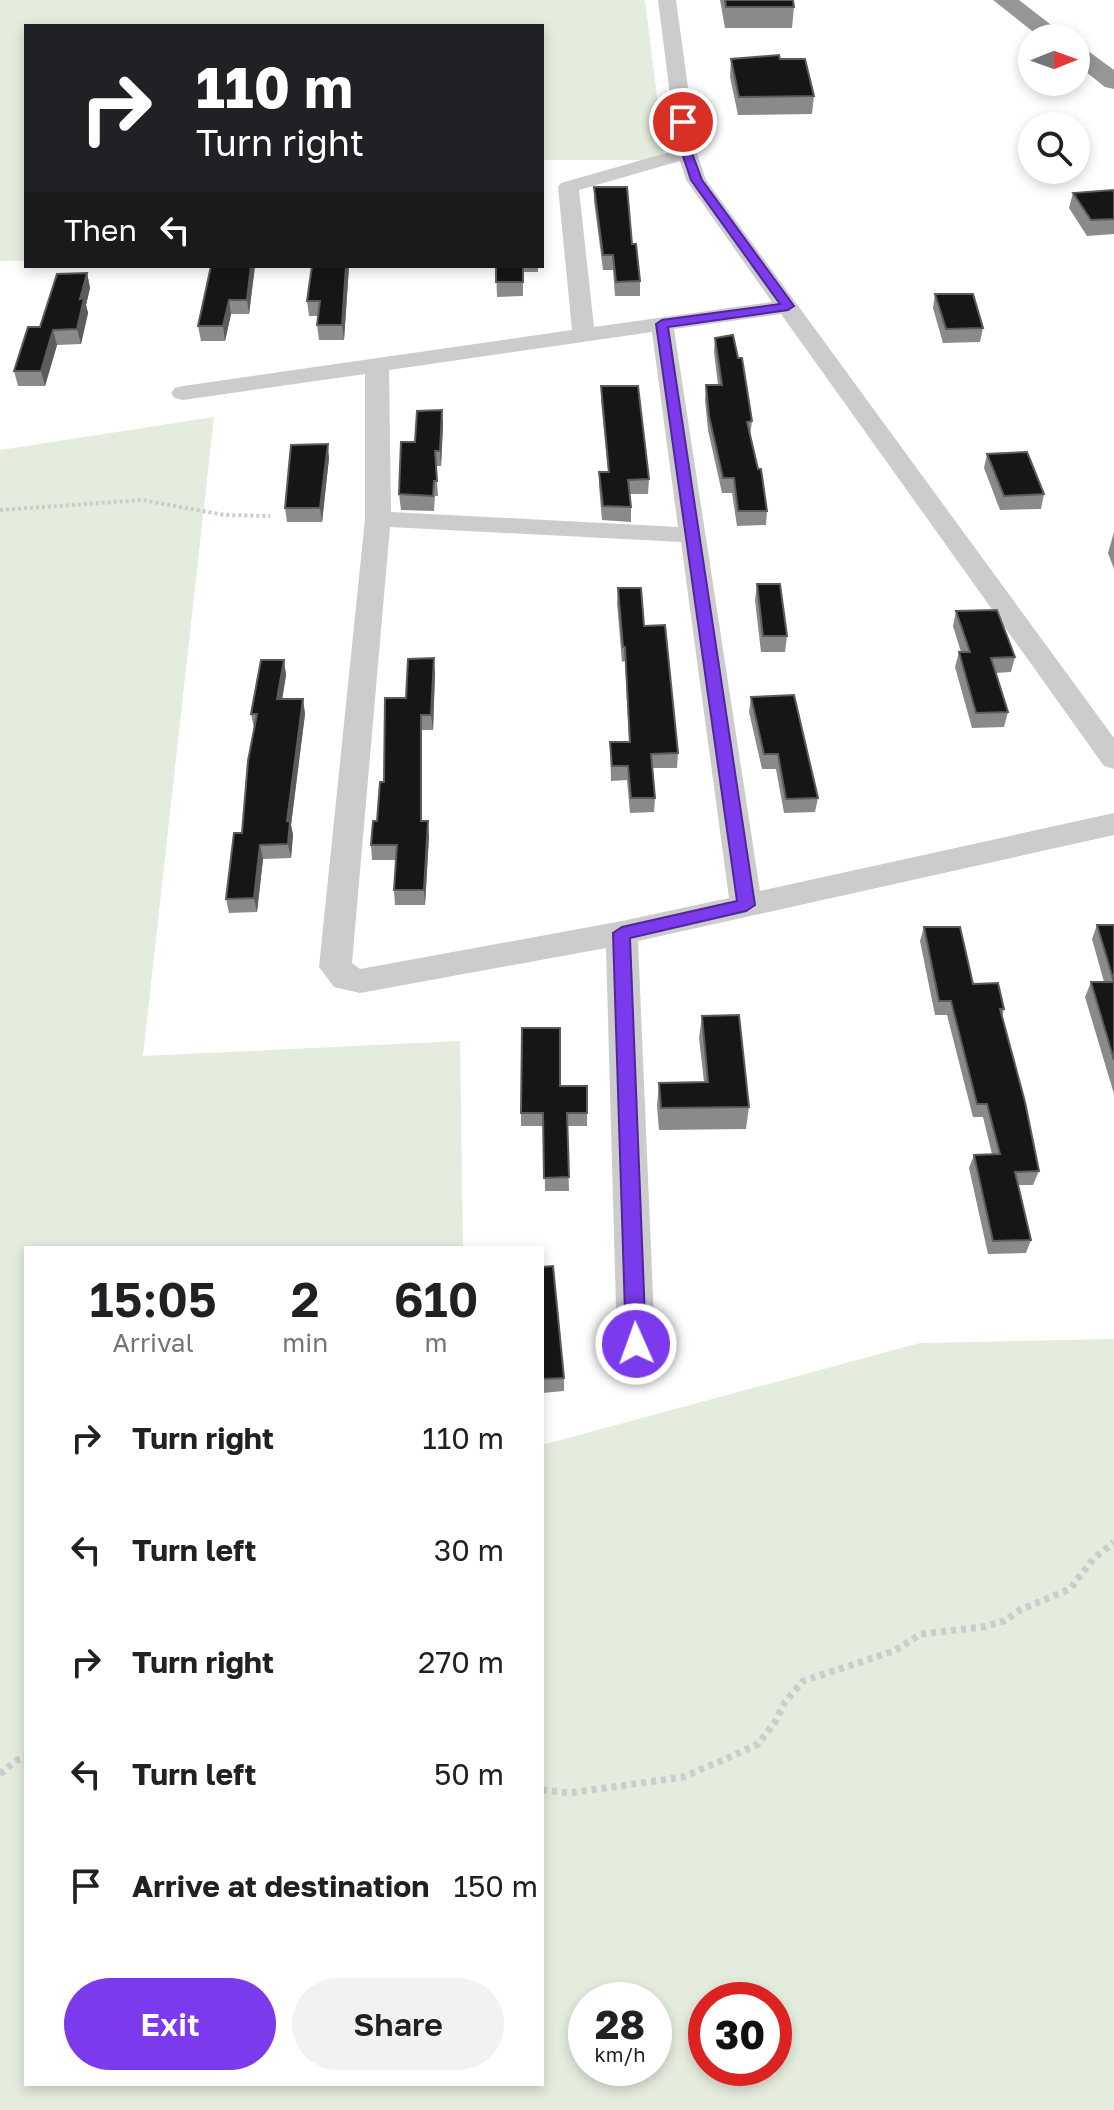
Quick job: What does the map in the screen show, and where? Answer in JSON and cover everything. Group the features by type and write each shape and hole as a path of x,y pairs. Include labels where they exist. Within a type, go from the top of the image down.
{"highway":[{"path":"1004,0 1037,24"},
{"path":"1090,64 1114,82"}],"street":[{"path":"667,0 687,153 706,196 1114,759"},
{"path":"584,335 568,187 687,153"},
{"path":"183,393 788,306"},
{"path":"662,324 746,905"},
{"path":"377,364 378,519 335,967 346,978 360,981 622,933 1114,824"},
{"path":"378,519 693,535"},
{"path":"622,933 636,1344"}],"path":[{"path":"0,510 142,500 225,515 270,516"},
{"path":"544,1790 570,1793 642,1784 683,1777 718,1762 758,1744 775,1722 785,1702 803,1681 894,1651 921,1634 983,1627 1004,1621 1020,1610 1070,1589 1093,1559 1114,1542"},
{"path":"0,1774 24,1758"}],"green space":[{"path":"0,0 645,0 665,160 544,160 544,24 24,24 24,261 0,261"},
{"path":"214,417 143,1056 460,1041 463,1246 24,1246 24,2086 544,2086 544,1444 920,1343 1114,1339 1114,2110 0,2110 0,450"}],"building":[{"path":"725,0 793,0 794,7 726,7"},
{"path":"779,55 780,59 805,59 814,96 739,97 731,59"},
{"path":"594,187 627,187 632,244 636,244 640,281 616,282 613,255 603,255"},
{"path":"1113,190 1114,219 1091,220 1073,193"},
{"path":"211,268 251,268 247,300 229,300 223,326 198,326"},
{"path":"312,268 346,268 342,325 317,325 320,301 307,301"},
{"path":"496,268 523,268 523,282 496,282"},
{"path":"87,273 77,329 53,330 41,371 14,371 28,327 40,327 57,274"},
{"path":"935,294 973,294 983,328 946,329"},
{"path":"733,335 738,358 742,358 752,421 747,422 758,469 761,469 767,511 738,511 734,478 723,478 709,416 706,385 722,385 715,338"},
{"path":"601,386 638,386 649,479 628,480 631,507 603,506 599,472 609,472"},
{"path":"442,410 440,451 435,451 437,481 434,481 433,496 399,494 401,442 415,442 417,411"},
{"path":"328,444 320,508 285,508 291,445"},
{"path":"1027,452 1044,494 1004,496 987,454"},
{"path":"757,584 780,584 787,636 763,636"},
{"path":"618,588 641,588 644,626 665,625 678,753 651,754 655,798 631,798 628,766 612,766 610,742 630,742"},
{"path":"997,610 1015,657 991,658 1008,712 976,713 959,652 970,652 956,611"},
{"path":"434,658 431,715 421,715 421,821 428,821 424,890 394,890 397,845 371,845 373,821 377,821 380,782 384,782 385,698 406,698 408,659"},
{"path":"261,660 284,660 277,699 303,699 287,821 290,821 288,844 260,845 254,898 226,899 234,833 242,833 248,761 257,714 251,714"},
{"path":"794,695 818,798 786,799 778,754 764,754 751,697"},
{"path":"1097,925 1114,925 1114,982"},
{"path":"924,927 960,927 973,984 998,983 1004,1009 1000,1009 1025,1102 1039,1171 1015,1172 1031,1240 993,1241 974,1155 1000,1154 987,1104 977,1104 951,1001 939,1001"},
{"path":"1091,982 1114,982 1114,1060"},
{"path":"739,1015 749,1107 661,1108 659,1083 708,1082 702,1016"},
{"path":"522,1028 560,1028 560,1086 587,1086 587,1113 567,1113 569,1177 544,1178 543,1113 521,1113"},
{"path":"553,1266 564,1378 544,1379 544,1267"}],"route":[{"path":"636,1344 622,933 746,905 662,324 788,306 696,180 687,153 683,122"}]}
